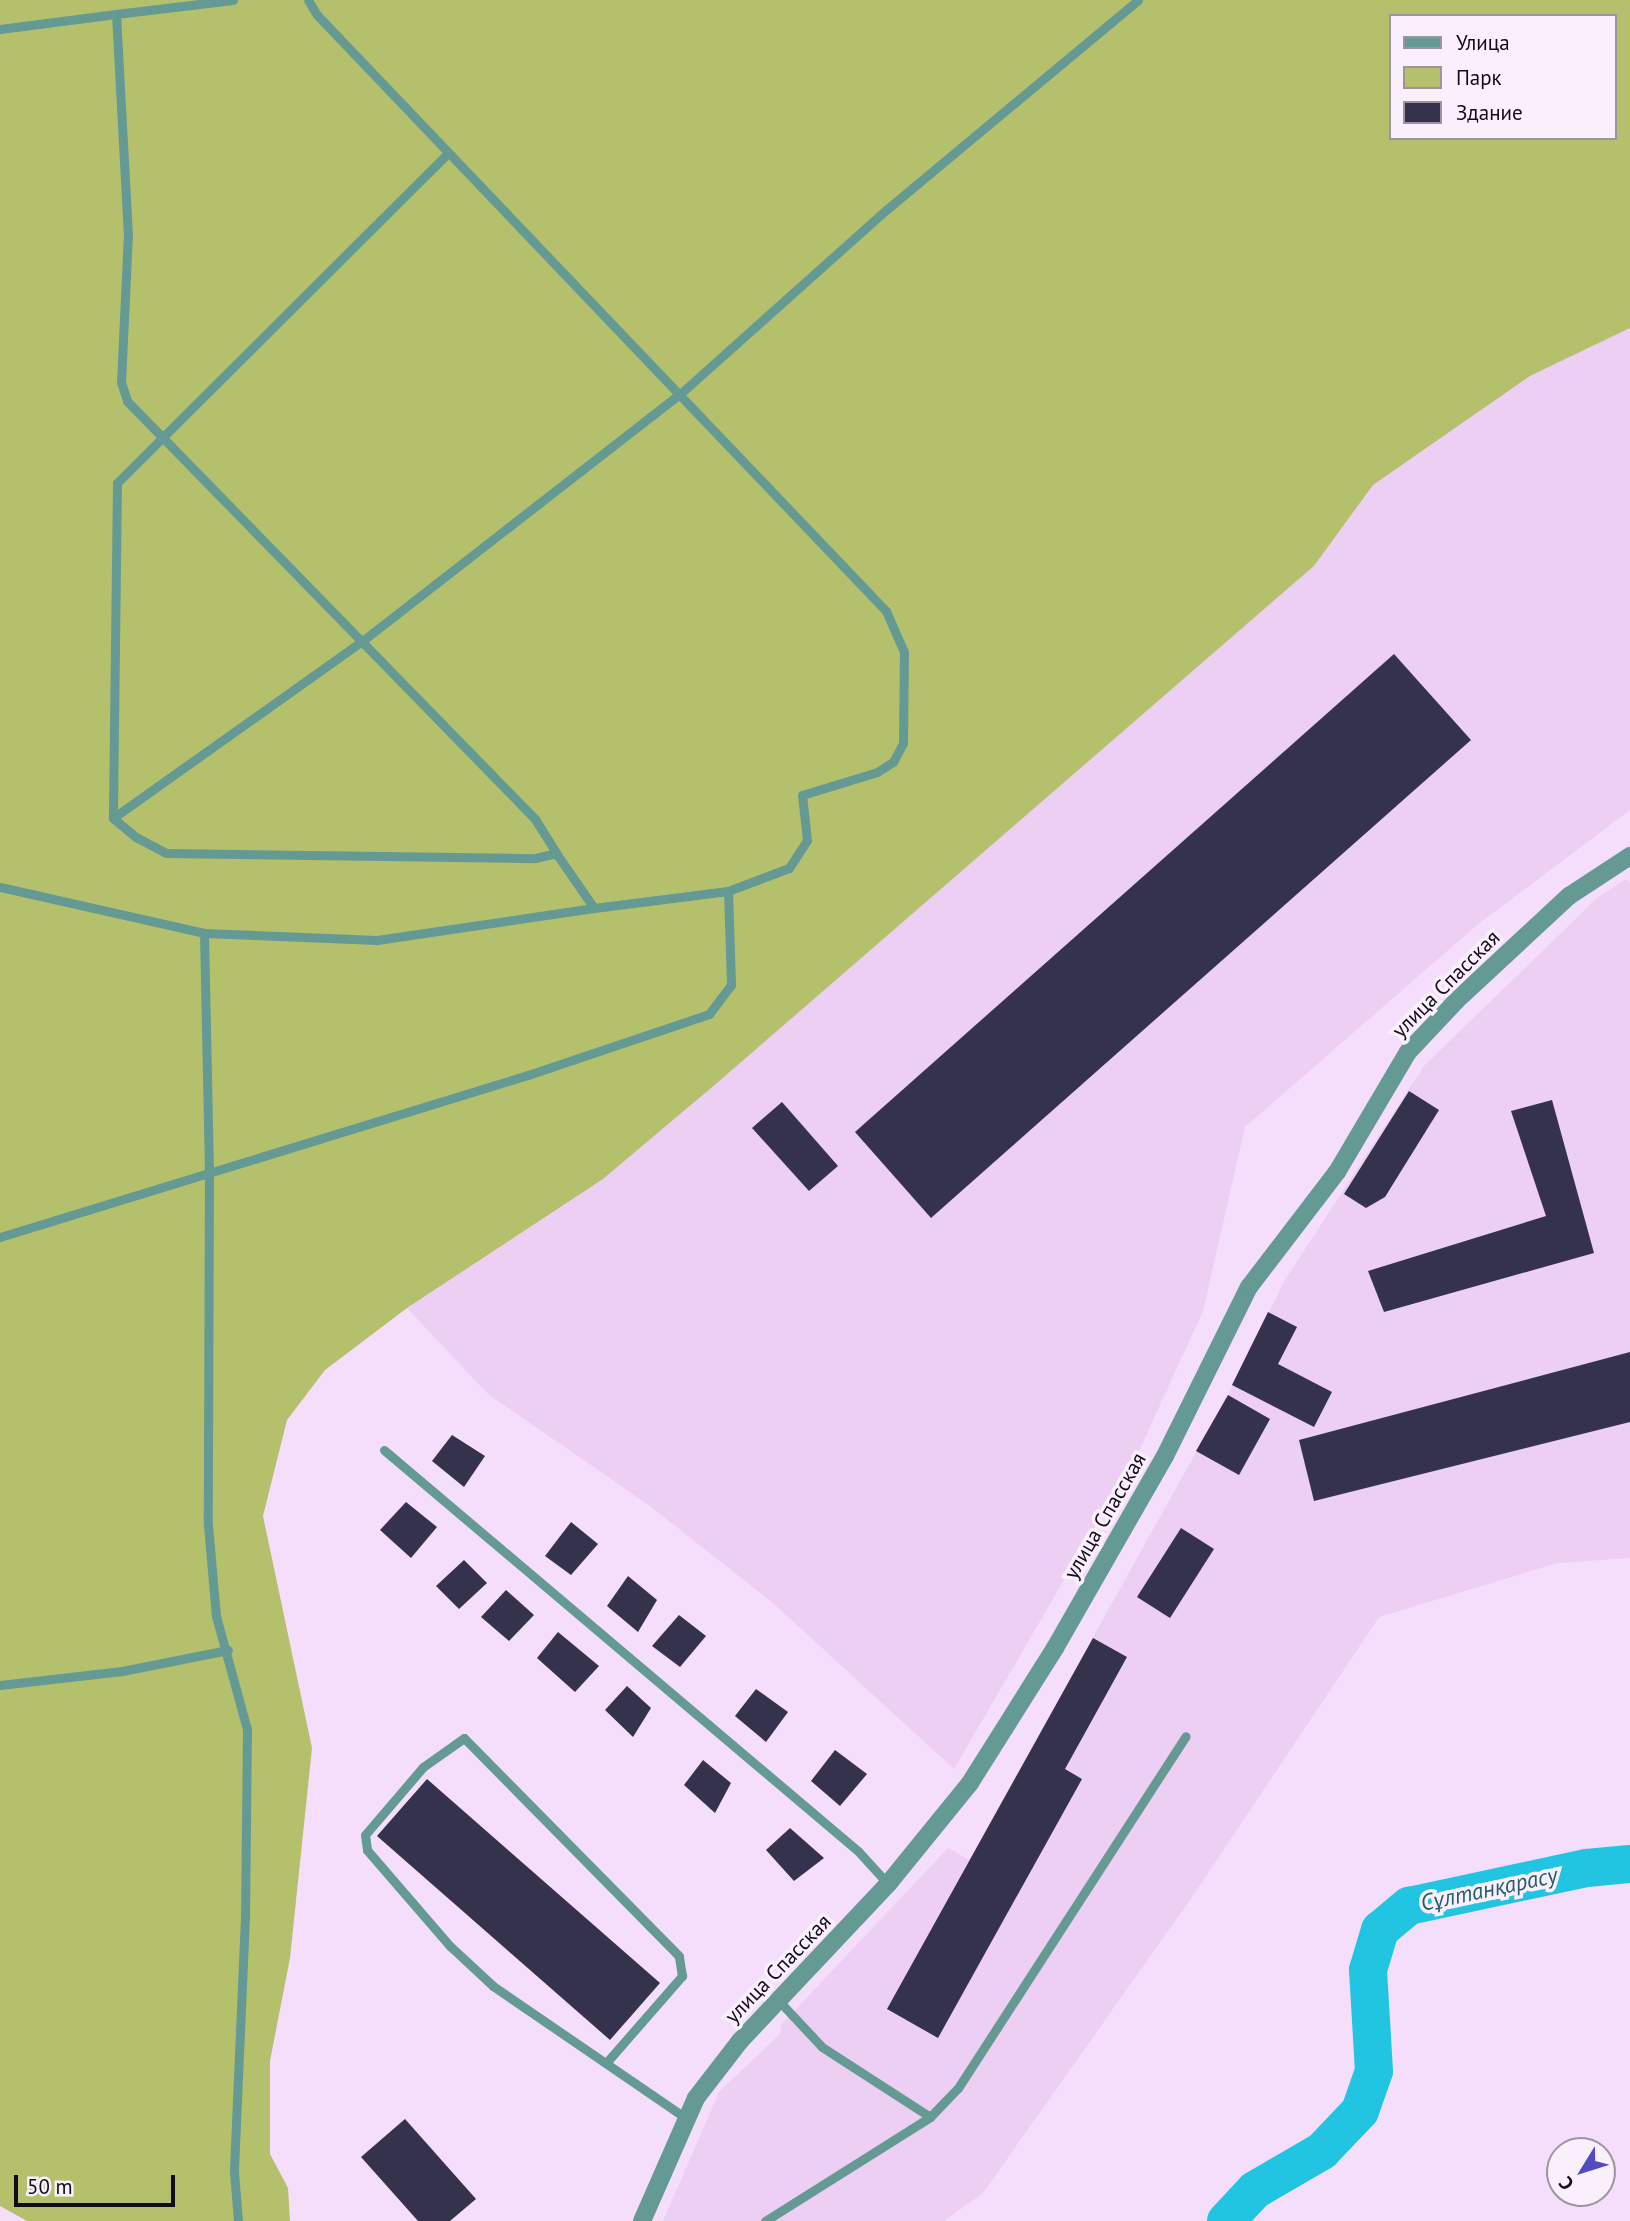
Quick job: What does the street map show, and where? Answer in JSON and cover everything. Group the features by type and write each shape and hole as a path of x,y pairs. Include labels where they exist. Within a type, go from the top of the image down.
{"street":[{"name":"улица Спасская","path":"642,2221 696,2098 732,2051 888,1884 970,1783 1048,1660 1165,1456 1249,1287 1337,1172 1408,1052 1457,1000 1569,896 1630,856"}],"lane":[{"path":"0,29 233,0"},
{"path":"0,887 204,933 377,940 728,891 789,868 807,840 802,795 877,772 893,762 903,743 904,652 886,611 317,15 308,0"},
{"path":"113,818 361,642 680,394 886,210 1138,0"},
{"path":"116,14 128,234 121,382 127,401 535,819 594,908"},
{"path":"113,818 117,483 449,153"},
{"path":"113,818 136,837 166,853 535,858 556,853"},
{"path":"0,1237 528,1075 709,1014 731,985 728,891"},
{"path":"204,933 209,1171 208,1525 216,1616 228,1650 247,1729 245,1917 234,2172 238,2221"},
{"path":"384,1450 858,1851 888,1884"},
{"path":"0,1685 122,1671 228,1650"},
{"path":"765,2221 930,2117 958,2088 1186,1736"},
{"path":"606,2063 682,1976 679,1956 464,1738 423,1767 389,1806 365,1835 368,1850 450,1947 493,1986 687,2119"},
{"path":"779,2001 822,2047 930,2117"}],"shaded area":[{"path":"1630,328 1630,810 1477,925 1245,1127 1203,1311 1139,1451 954,1769 773,1603 650,1506 488,1394 407,1308 603,1179 717,1083 1314,566 1373,485 1530,376"},
{"path":"1626,879 1630,883 1630,1558 1557,1563 1379,1617 1192,1897 983,2193 944,2221 663,2221 719,2092 780,2034 781,2025 948,1848 969,1860 1228,1395 1285,1280 1424,1066 1597,898"}],"green space":[{"path":"0,0 1630,0 1630,328 1530,376 1373,485 1314,566 717,1083 603,1179 407,1308 325,1370 287,1420 263,1516 312,1748 290,1958 270,2061 270,2154 288,2188 290,2221 27,2221 0,2206"}],"building":[{"path":"1394,654 1471,740 931,1218 855,1132"},
{"path":"1409,1091 1439,1110 1385,1197 1366,1208 1344,1194"},
{"path":"1552,1100 1594,1253 1384,1312 1368,1271 1546,1216 1511,1111"},
{"path":"782,1102 838,1166 809,1191 752,1128"},
{"path":"1268,1312 1297,1327 1278,1364 1332,1392 1314,1427 1232,1385"},
{"path":"1630,1352 1630,1422 1314,1501 1299,1440"},
{"path":"1228,1395 1270,1419 1239,1475 1196,1451"},
{"path":"452,1435 485,1456 464,1487 432,1461"},
{"path":"406,1502 437,1527 411,1558 380,1530"},
{"path":"571,1522 598,1544 571,1575 545,1556"},
{"path":"1181,1528 1214,1549 1170,1618 1137,1597"},
{"path":"464,1560 487,1583 459,1609 436,1586"},
{"path":"628,1576 657,1600 638,1632 607,1606"},
{"path":"506,1590 534,1615 509,1641 481,1617"},
{"path":"679,1615 706,1636 680,1667 652,1646"},
{"path":"558,1632 599,1666 575,1692 537,1658"},
{"path":"1093,1638 1127,1657 1065,1769 1082,1779 938,2038 887,2009"},
{"path":"627,1686 651,1708 633,1737 605,1710"},
{"path":"756,1689 788,1712 766,1742 735,1716"},
{"path":"835,1750 867,1774 840,1806 811,1781"},
{"path":"703,1760 731,1783 715,1813 684,1785"},
{"path":"427,1779 660,1983 610,2040 377,1836"},
{"path":"790,1828 824,1858 794,1881 766,1850"},
{"path":"405,2119 476,2199 450,2221 418,2221 361,2157"}],"waterway":[{"name":"Сұлтанқарасу","path":"1226,2221 1255,2190 1322,2151 1360,2111 1374,2071 1368,1970 1380,1930 1409,1906 1587,1868 1630,1864"}]}
